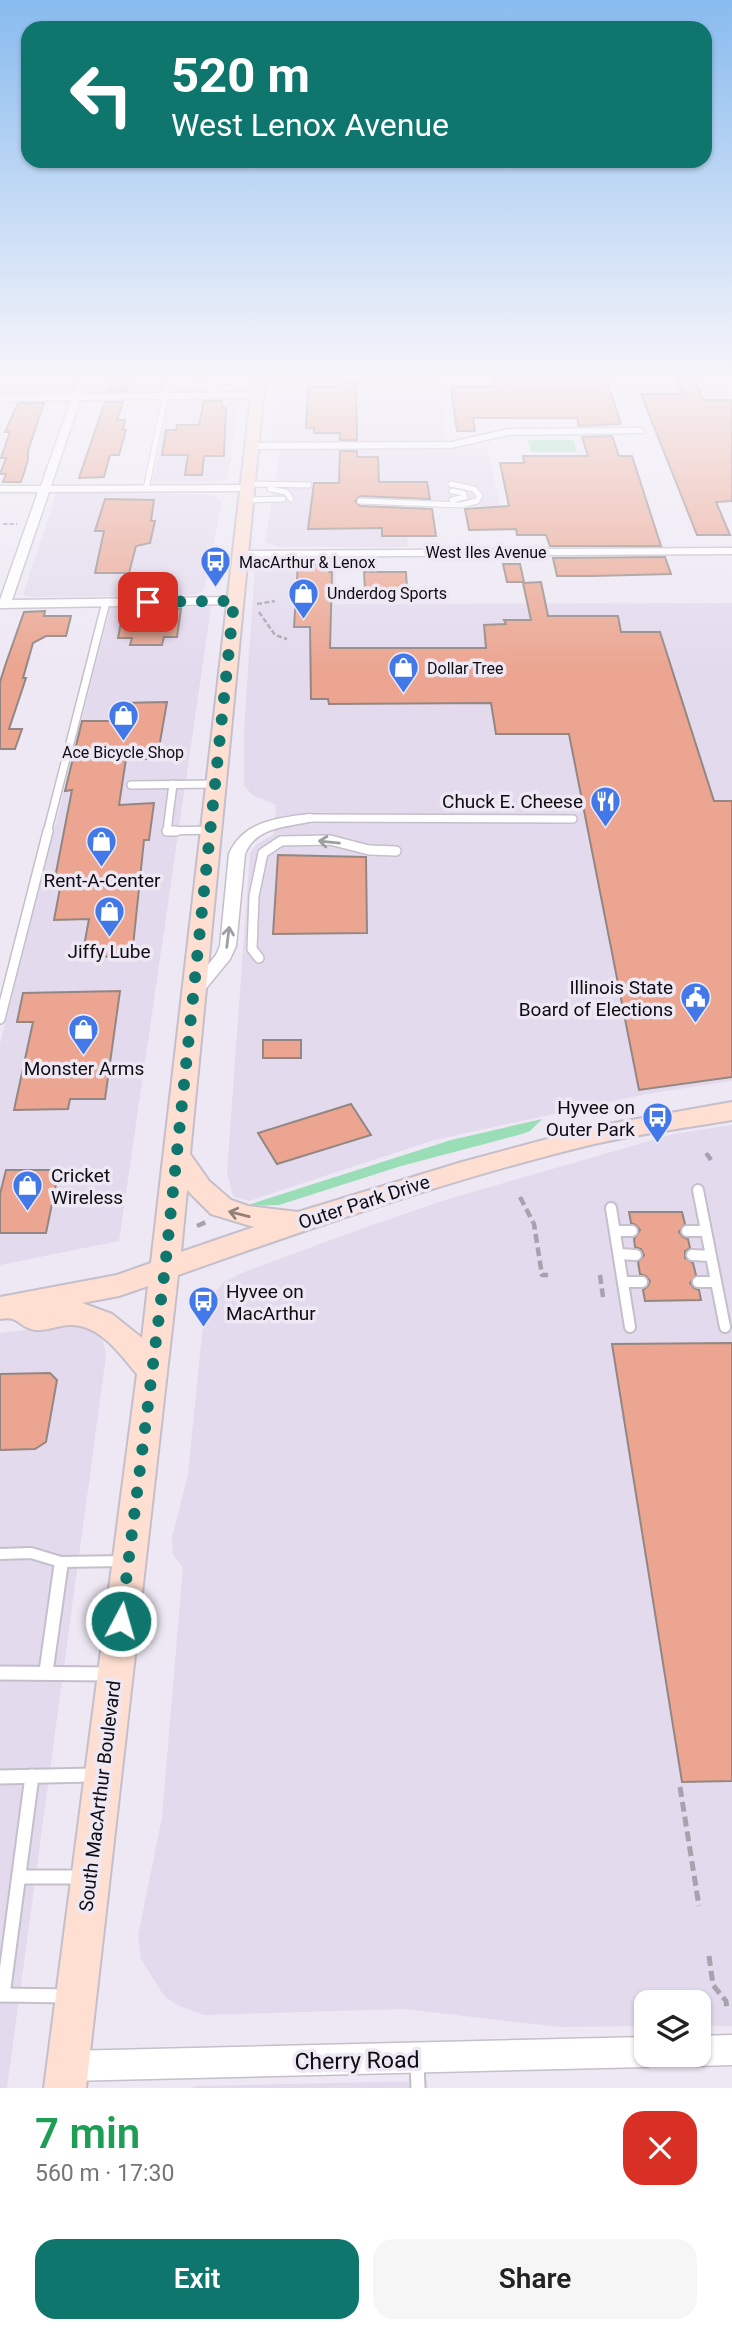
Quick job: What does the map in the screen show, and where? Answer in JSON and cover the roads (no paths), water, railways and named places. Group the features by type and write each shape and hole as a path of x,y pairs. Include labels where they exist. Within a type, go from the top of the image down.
{"main road":[{"name":"South MacArthur Boulevard","path":"66,2077 165,1268 248,475"},
{"name":"Outer Park Drive","path":"8,1307 119,1285 307,1219 462,1171 592,1136 732,1111"},
{"path":"177,1154 196,1186 224,1210 256,1218 307,1219"},
{"path":"8,1307 37,1319 80,1314 99,1320 125,1339 152,1371"}],"street":[{"path":"50,475 2,604 234,601"},
{"path":"0,489 247,491"},
{"name":"West Iles Avenue","path":"240,554 732,551"},
{"path":"193,993 224,956 228,946 237,854 243,840 264,828 309,818"},
{"path":"711,2050 732,2050"},
{"name":"Cherry Road","path":"66,2077 417,2074 634,2053"}],"lane":[{"path":"146,489 149,475"},
{"path":"247,491 292,484 309,488"},
{"path":"451,487 474,489 480,496 477,501 461,505 360,501 369,498 453,500 465,497 451,487"},
{"path":"247,491 280,490 291,499"},
{"path":"247,491 283,499"},
{"path":"0,1019 106,603"},
{"path":"173,784 167,831 211,830"},
{"path":"131,785 216,784"},
{"path":"309,818 573,819"},
{"path":"259,958 252,949 252,936 254,896 263,853 281,841 330,840 369,850 396,850"},
{"path":"698,1190 725,1327"},
{"path":"611,1208 630,1327"},
{"path":"616,1231 632,1231"},
{"path":"687,1231 706,1231"},
{"path":"619,1254 636,1255"},
{"path":"692,1255 710,1255"},
{"path":"624,1282 642,1282"},
{"path":"698,1282 716,1282"},
{"path":"0,1554 32,1553 61,1562 128,1560"},
{"path":"46,1672 61,1562"},
{"path":"0,1673 114,1674"},
{"path":"0,1777 103,1774"},
{"path":"32,1776 1,1995 76,1996"},
{"path":"19,1877 90,1877"}],"place":[{"name":"MacArthur & Lenox","path":"216,589"},
{"name":"Underdog Sports","path":"304,620"},
{"name":"Dollar Tree","path":"404,695"},
{"name":"Ace Bicycle Shop","path":"123,742"},
{"name":"Chuck E. Cheese","path":"606,828"},
{"name":"Rent-A-Center","path":"102,868"},
{"name":"Jiffy Lube","path":"109,939"},
{"name":"Illinois State Board of Elections","path":"696,1025"},
{"name":"Monster Arms","path":"84,1056"},
{"name":"Hyvee on Outer Park","path":"658,1145"},
{"name":"Cricket Wireless","path":"28,1213"},
{"name":"Hyvee on MacArthur","path":"203,1329"}]}
